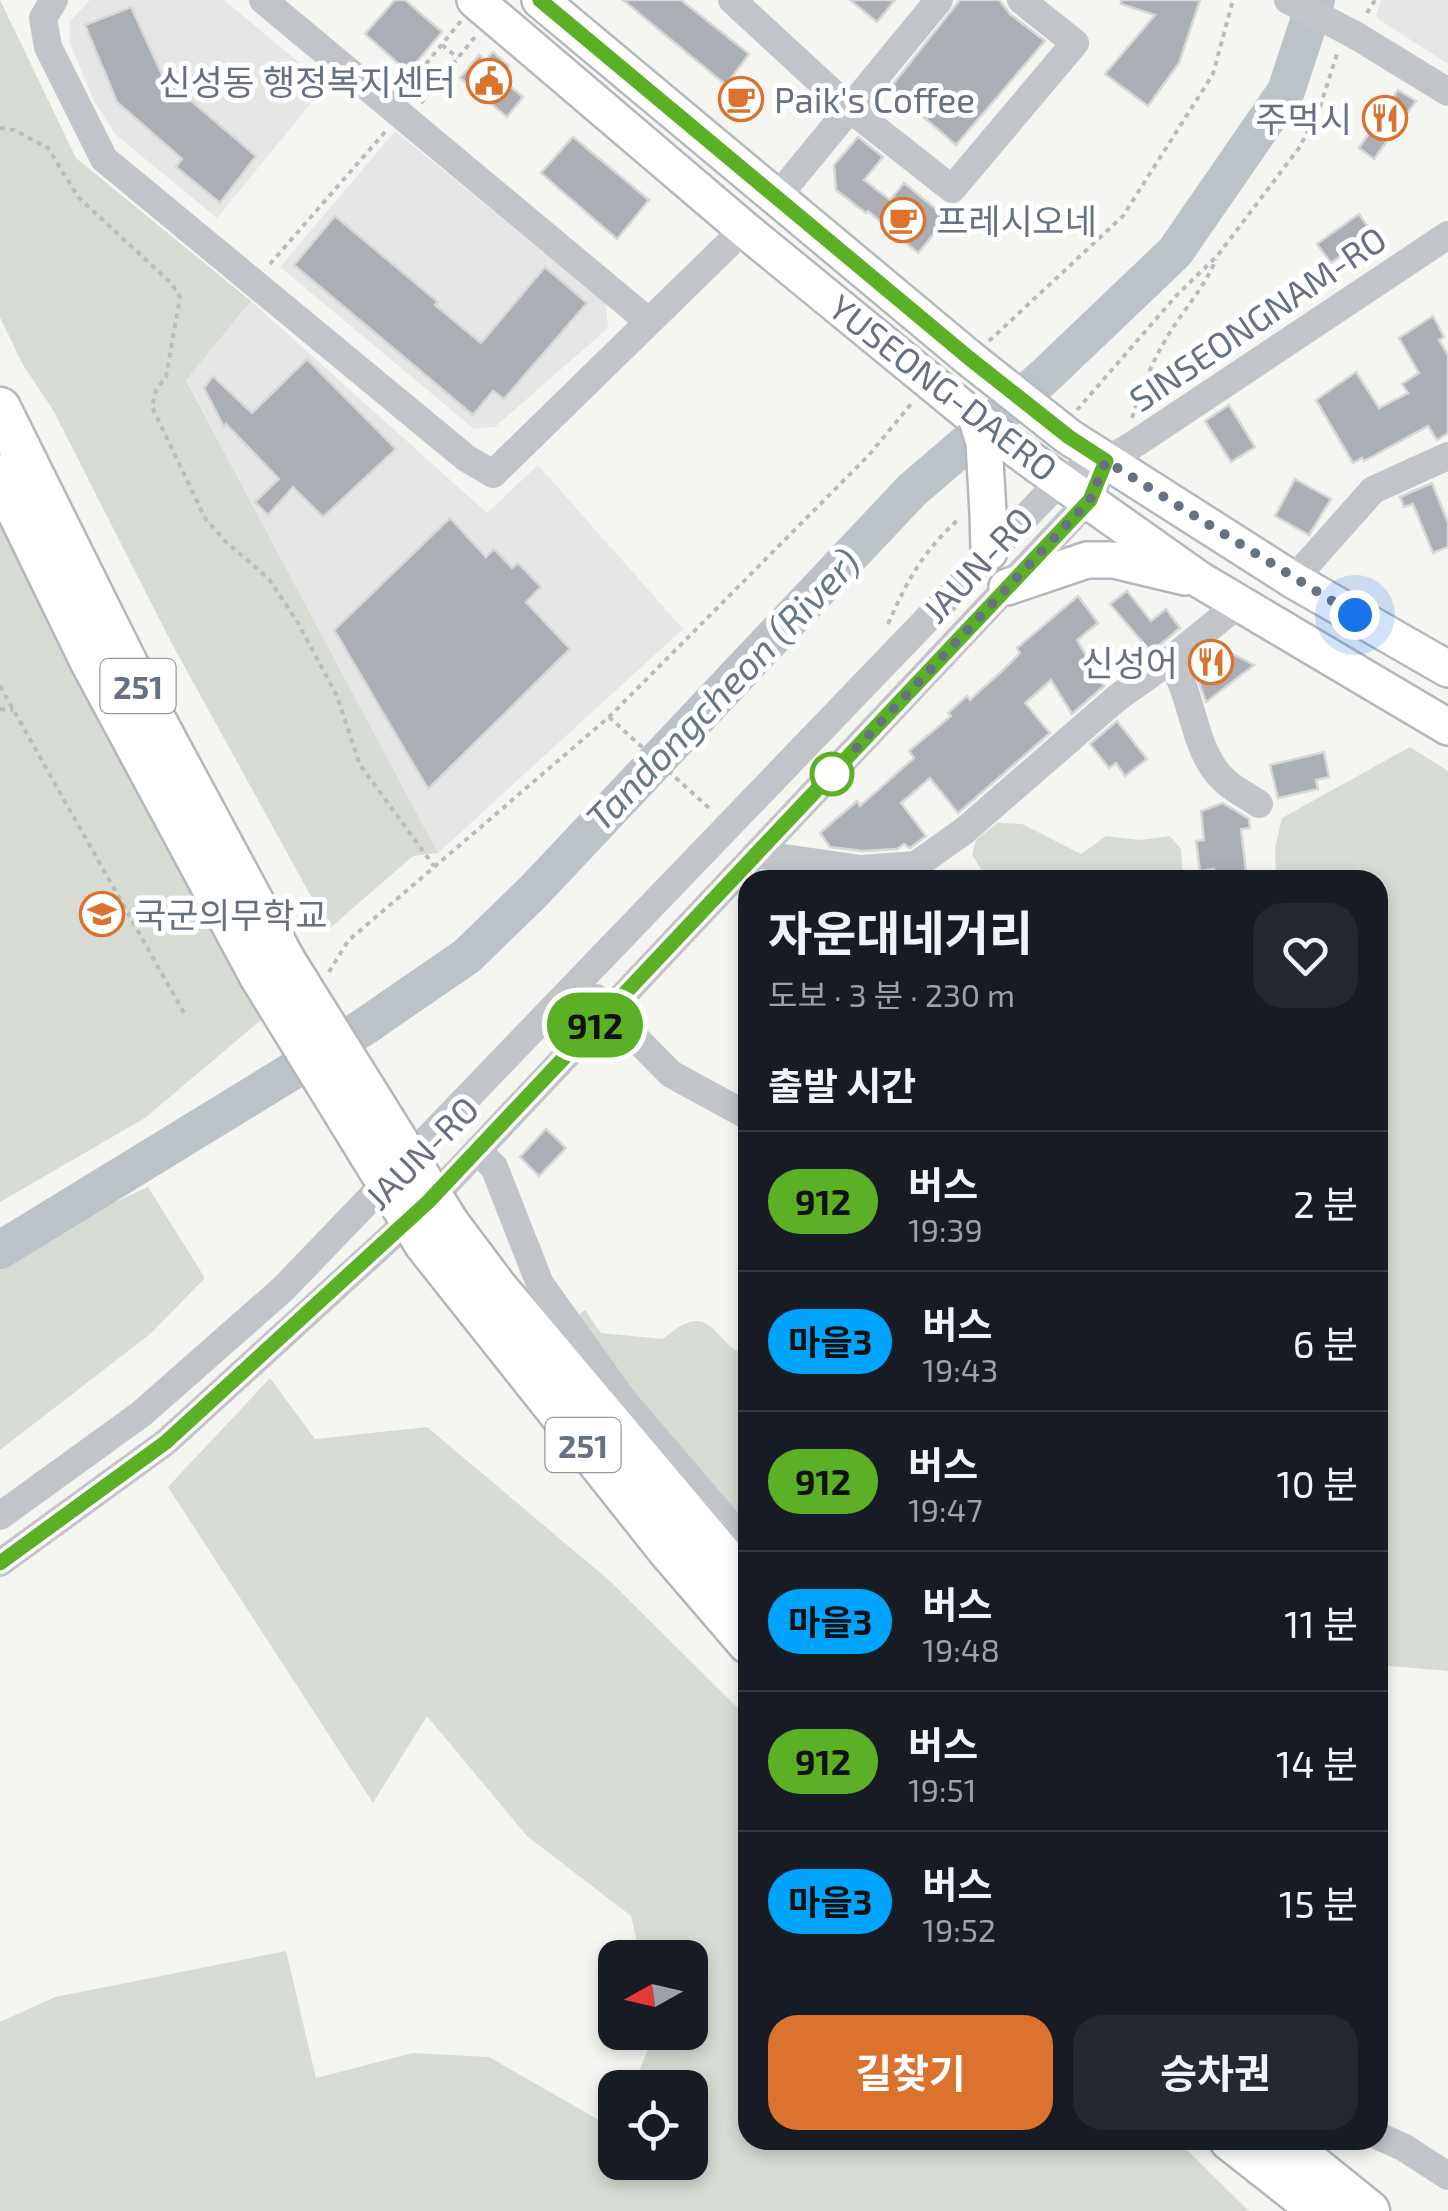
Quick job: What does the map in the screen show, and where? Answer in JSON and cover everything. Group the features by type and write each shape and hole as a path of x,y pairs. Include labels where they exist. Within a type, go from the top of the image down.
{"highway":[{"name":"251","path":"0,408 152,714 272,968"},
{"name":"251","path":"0,475 90,660 272,968 437,1234 656,1535 738,1631"},
{"name":"251","path":"437,1234 497,1288 738,1574"},
{"path":"1230,2150 1292,2211"},
{"path":"1248,2150 1345,2205 1384,2211"},
{"path":"1290,2150 1345,2205"}],"main road":[{"name":"YUSEONG-DAERO","path":"540,0 777,197 1072,424 1106,461 1293,580 1448,669"},
{"name":"YUSEONG-DAERO","path":"472,18 744,229 924,393 977,420 1200,580 1448,727"},
{"path":"977,420 984,444 978,512 989,552"},
{"path":"1007,587 1087,560 1114,560 1200,580"}],"street":[{"path":"54,0 43,18 48,47 104,160 466,458 493,474 744,229"},
{"path":"262,0 648,321"},
{"path":"732,0 849,108 952,190 1075,43 1021,0"},
{"path":"777,197 940,0"},
{"path":"1288,0 1347,41 1448,92"},
{"name":"SINSEONGNAM-RO","path":"1106,461 1448,234"},
{"path":"1293,580 1373,490 1448,456"},
{"name":"JAUN-RO","path":"0,1516 141,1414 284,1289 989,552 1063,482 1106,461"},
{"name":"JAUN-RO","path":"741,870 1007,587 1063,482"},
{"path":"890,870 916,865 964,832 1117,698 1240,603"},
{"path":"1170,660 1183,680 1208,761 1223,780 1258,804"},
{"path":"756,854 838,870"},
{"name":"JAUN-RO","path":"0,1563 166,1442 428,1202 738,873"},
{"path":"581,981 670,1074 738,1111"},
{"path":"477,1151 494,1167 540,1284 624,1400 738,1534"},
{"path":"1388,2130 1404,2147"},
{"path":"1388,2140 1448,2176"}],"path":[{"path":"979,350 1123,216 1213,74 1233,0"},
{"path":"401,93 442,45 472,18"},
{"path":"410,101 418,107 458,58 472,18"},
{"path":"1072,424 1176,296 1218,255 1299,148 1347,41"},
{"path":"442,45 458,58"},
{"path":"267,268 392,124"},
{"path":"0,128 14,130 48,148 78,197 172,284 180,297 166,377 156,390 152,406 205,518 269,579 298,623 337,696 360,765 434,866"},
{"path":"1133,414 1167,336 1208,279 1218,255"},
{"path":"327,976 348,941 609,717 870,454 924,393"},
{"path":"888,624 924,553 978,512"},
{"path":"0,686 184,1013"},
{"path":"0,709 13,710"},
{"path":"609,717 709,808"}],"shaded area":[{"path":"0,0 76,158 251,301 186,380 438,853 413,856 329,929 171,642 53,410 23,365 0,317"},
{"path":"90,0 224,0 326,85 217,218 116,135 94,101 69,41 70,21"},
{"path":"1381,0 1448,0 1448,64 1378,19"},
{"path":"395,131 606,303 608,328 495,427 474,429 280,267"},
{"path":"251,301 487,513 538,465 683,629 438,853 186,379"},
{"name":"국군의무학교","path":"0,516 76,672 261,1020 145,1118 0,1202"},
{"path":"1410,747 1448,771 1448,1671 1388,1666 1388,870 1276,870 1275,848 1282,818"},
{"path":"997,823 1022,824 1081,854 1106,836 1140,840 1170,836 1181,849 1182,870 981,870 972,854 976,840"},
{"path":"148,1187 205,1278 150,1334 0,1450 0,1265 63,1226"},
{"path":"585,1310 601,1333 663,1339 680,1326 703,1322 738,1351 738,1522 573,1319"},
{"path":"270,1378 315,1439 427,1427 610,1581 738,1708 738,2150 1187,2150 1249,2211 0,2211 0,2022 55,1997 286,1951 316,2078 413,2053 489,2057 598,2119 598,2180 708,2180 708,2070 639,2070 648,2050 708,2050 708,1940 636,1940 631,1916 527,1836 427,1716 373,1803 168,1487"}],"building":[{"path":"395,0 405,0 442,32 408,72 365,34"},
{"path":"623,0 681,0 749,54 726,85"},
{"path":"850,0 895,0 877,22"},
{"path":"960,0 999,0 1010,14 1045,41 956,145 890,88"},
{"path":"1121,0 1200,0 1179,63 1148,106 1105,74 1155,15 1121,4"},
{"path":"131,7 163,77 256,156 220,203 176,167 182,159 117,102 85,25"},
{"path":"493,52 509,66 500,78 523,97 507,117 460,78 479,55 486,60"},
{"path":"1398,90 1416,101 1374,159 1359,148"},
{"path":"573,137 649,200 617,239 541,173"},
{"path":"858,137 883,157 864,180 890,200 904,183 947,218 918,253 836,190 834,165"},
{"path":"1359,214 1372,233 1331,263 1317,244"},
{"path":"335,216 481,343 545,267 587,303 504,399 493,391 473,415 294,265"},
{"path":"1433,316 1444,337 1439,340 1448,355 1448,433 1437,440 1428,426 1364,461 1362,458 1353,463 1316,400 1356,372 1379,408 1408,393 1402,384 1419,373 1399,338"},
{"path":"307,359 396,449 323,517 293,487 268,515 255,502 279,479 226,424 224,427 204,388 213,376 252,413"},
{"path":"1229,405 1255,447 1231,462 1205,421"},
{"path":"1295,479 1331,499 1309,535 1275,516"},
{"path":"1432,483 1448,523 1448,547 1433,553 1413,504 1404,507 1400,497"},
{"path":"450,518 486,557 494,549 512,568 518,563 541,587 526,602 570,649 428,789 334,630"},
{"path":"1127,591 1151,621 1166,609 1180,628 1151,652 1110,604"},
{"path":"1078,596 1098,623 1077,640 1104,686 1072,714 1051,680 1025,703 1050,733 958,813 930,778 901,803 926,836 910,848 904,844 897,849 862,851 830,847 820,833 857,801 860,806 914,758 909,751 951,716 948,713 967,696 970,700 1003,670 1020,653 1017,648"},
{"path":"1217,646 1254,665 1206,702 1193,666"},
{"path":"1117,721 1147,759 1125,776 1116,763 1109,768 1090,744"},
{"path":"1324,752 1329,777 1316,780 1318,789 1278,798 1270,765"},
{"path":"1223,803 1249,819 1250,828 1241,829 1246,870 1200,870 1196,841 1204,840 1201,811"},
{"path":"546,1129 566,1148 539,1176 520,1157"}],"waterway":[{"name":"Tandongcheon (River)","path":"0,1250 364,1027 467,956 533,892 912,490 1044,377 1175,252 1286,91 1316,0"}],"bus line":[{"name":"912","path":"540,0 969,358 1069,437 1106,461 1090,500 741,870"},
{"name":"912","path":"0,1563 166,1442 428,1202 738,873"}],"place":[{"name":"신성동 행정복지센터","path":"489,81"},
{"name":"Paik's Coffee","path":"741,99"},
{"name":"주먹시","path":"1385,118"},
{"name":"프레시오네","path":"903,220"},
{"name":"신성어","path":"1211,662"},
{"name":"국군의무학교","path":"102,914"}],"route":[{"path":"832,774 1090,500 1106,461 1355,615"}]}
